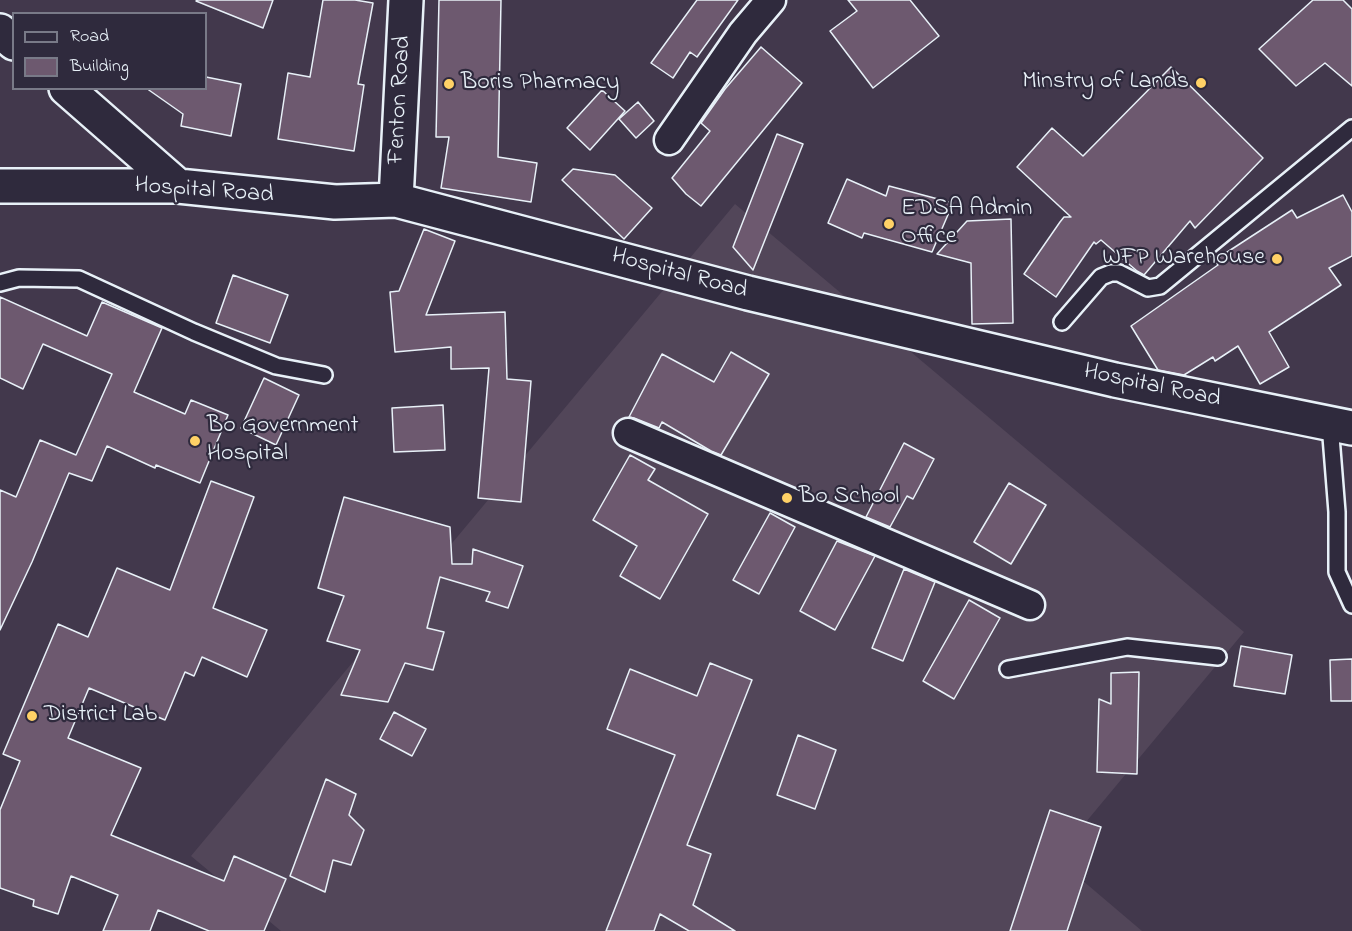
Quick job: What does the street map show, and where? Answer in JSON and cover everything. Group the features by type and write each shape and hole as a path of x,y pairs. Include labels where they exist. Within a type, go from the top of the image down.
{"street":[{"name":"Fenton Road","path":"396,200 406,0"},
{"path":"669,140 743,33 771,0"},
{"path":"0,31 12,41"},
{"path":"68,90 178,186"},
{"name":"Hospital Road","path":"0,186 178,186 335,202 396,200 759,296 1115,380 1341,426"},
{"path":"628,434 1030,605"}],"lane":[{"path":"1062,322 1101,277 1119,273 1148,288 1160,286 1352,128"},
{"path":"0,283 19,278 79,279 194,332 276,366 324,375"},
{"path":"1341,426 1337,572 1352,605"},
{"path":"1008,669 1127,647 1218,657"}],"shaded area":[{"name":"Bo School","path":"735,204 1244,632 1056,858 1142,931 281,931 191,856"}],"building":[{"path":"197,0 273,0 263,28"},
{"path":"323,0 355,0 373,3 358,84 364,85 354,151 278,139 288,73 310,77"},
{"path":"439,0 501,0 498,157 537,163 531,202 441,188 449,137 436,137"},
{"path":"697,0 738,0 697,57 690,52 673,78 651,63"},
{"path":"848,0 910,0 939,36 873,88 830,31 857,11"},
{"path":"1313,0 1343,0 1352,9 1352,86 1325,63 1296,86 1259,49"},
{"path":"761,47 802,83 701,206 672,178 710,131 701,123 725,89"},
{"path":"1171,67 1263,158 1195,228 1190,221 1144,275 1101,240 1096,244 1094,242 1056,297 1024,274 1064,217 1071,217 1017,167 1052,128 1083,156"},
{"path":"207,77 241,84 231,136 181,126 183,114 149,90 207,90"},
{"path":"602,90 625,111 590,150 567,128"},
{"path":"638,102 654,121 636,138 619,119"},
{"path":"777,134 803,144 753,270 733,247"},
{"path":"573,169 615,175 652,208 624,239 562,180"},
{"path":"847,179 886,196 889,186 953,203 932,252 864,233 862,238 828,223"},
{"path":"1343,195 1352,212 1352,256 1329,268 1341,285 1269,332 1289,367 1260,384 1238,346 1215,361 1213,357 1184,375 1158,370 1131,326 1218,265 1215,260 1292,210 1297,218"},
{"path":"1011,219 1013,323 972,324 971,263 937,254 967,221"},
{"path":"424,229 455,241 426,315 505,312 507,379 531,381 521,502 478,498 489,368 451,369 451,347 395,352 390,292 399,291"},
{"path":"233,275 288,295 270,343 216,323"},
{"path":"0,297 87,336 102,302 162,328 134,392 185,414 191,400 228,415 200,483 156,465 155,468 107,446 92,481 69,473 32,562 0,630 0,490 16,497 40,440 76,455 112,374 43,344 23,389 0,378"},
{"path":"731,352 769,374 721,455 662,422 659,428 629,417 662,354 714,382"},
{"path":"264,378 299,395 276,445 241,428"},
{"path":"443,405 445,450 394,452 392,408"},
{"path":"904,443 934,459 913,499 907,496 890,527 866,517"},
{"path":"630,455 655,469 648,480 708,514 660,599 620,576 637,546 593,520"},
{"path":"211,481 254,497 213,608 267,630 247,677 202,657 194,676 185,672 165,720 89,688 68,738 141,768 111,835 224,881 234,856 286,879 264,931 209,931 158,910 150,931 103,931 118,895 71,876 58,914 33,906 34,900 0,888 0,810 20,761 3,754 58,624 88,637 117,568 170,590"},
{"path":"1009,483 1046,505 1011,564 974,542"},
{"path":"344,497 450,527 452,564 472,564 473,549 523,566 508,608 486,601 490,592 440,577 427,628 444,632 433,670 405,663 388,702 341,695 360,650 327,641 344,596 318,588"},
{"path":"770,513 795,527 759,594 733,580"},
{"path":"837,541 875,556 835,630 800,611"},
{"path":"904,569 935,582 903,661 872,648"},
{"path":"969,600 1000,618 954,699 923,681"},
{"path":"1241,646 1292,655 1285,694 1234,686"},
{"path":"1352,659 1352,701 1331,701 1330,660"},
{"path":"710,663 752,680 687,845 711,854 693,905 735,931 689,931 660,914 654,931 606,931 675,755 607,729 630,669 697,696"},
{"path":"1139,672 1137,774 1097,772 1099,699 1111,704 1111,673"},
{"path":"394,712 426,729 412,756 380,739"},
{"path":"798,735 836,750 815,809 777,795"},
{"path":"326,779 356,794 349,815 364,830 351,865 333,860 325,892 290,876"},
{"path":"1050,810 1101,827 1067,931 1010,931"}],"place":[{"name":"Minstry of Lands","path":"1201,83"},
{"name":"Boris Pharmacy","path":"449,84"},
{"name":"EDSA Admin Office","path":"889,224"},
{"name":"WFP Warehouse","path":"1277,259"},
{"name":"Bo Government Hospital","path":"195,441"},
{"name":"Bo School","path":"787,498"},
{"name":"District Lab","path":"32,716"}]}
